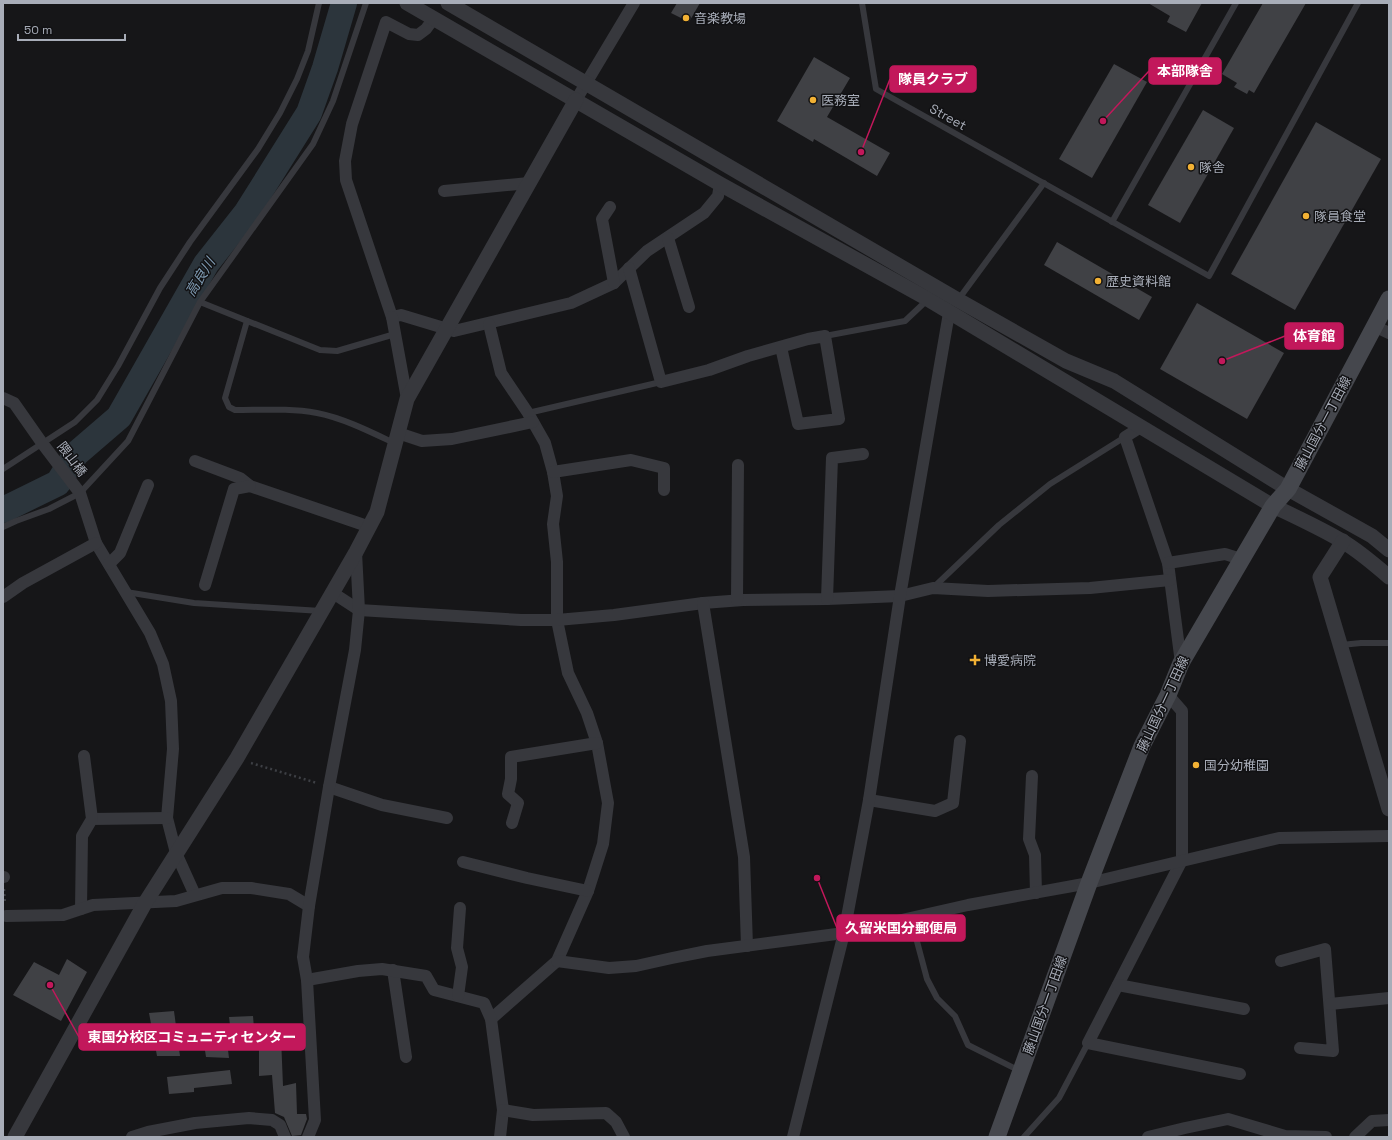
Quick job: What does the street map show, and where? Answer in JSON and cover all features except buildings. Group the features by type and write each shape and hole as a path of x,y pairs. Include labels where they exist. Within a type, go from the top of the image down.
{"main road":[{"name":"藤山国分一丁田線","path":"997,1137 1089,883 1142,746 1168,695 1181,663 1272,506 1288,489 1382,329 1389,299"}],"street":[{"path":"406,3 720,184 926,298 1272,506 1312,524 1343,542 1365,557 1389,577"},
{"path":"448,3 958,300 1066,361 1114,381 1288,489 1372,536 1389,550"},
{"path":"15,1137 145,903 237,758 370,527 377,512 407,399 585,83 634,3"},
{"path":"407,399 392,317 346,180 345,161 352,124 386,22 408,34 418,36 426,29 434,18"},
{"path":"444,191 529,183"},
{"path":"392,317 401,315 454,331 489,324 572,303 614,283 647,251 704,213 718,196 720,184"},
{"path":"610,207 602,219 614,283"},
{"path":"668,238 689,307"},
{"path":"629,268 661,382 709,370 748,356 781,347 825,336 839,419 798,424 781,347"},
{"path":"793,1137 844,933 869,800 900,596 949,313"},
{"path":"489,324 501,374 531,417 545,443 553,472 557,496 553,524 556,562 557,620 568,673 587,713 597,743 608,803 603,844 588,891 557,961 490,1019"},
{"name":"隈山橋","path":"3,398 14,403 42,443 80,492"},
{"path":"397,438 422,441 452,439 531,417"},
{"path":"1141,427 1125,437 1168,563 1181,663"},
{"path":"827,599 832,458 863,454"},
{"path":"553,472 631,460 664,468 664,490"},
{"path":"195,461 240,478 250,486 370,527"},
{"path":"737,600 738,465"},
{"path":"109,564 120,553 148,485"},
{"path":"205,585 234,489 250,486"},
{"path":"80,492 96,543 150,633 163,664 171,701 173,749 167,818 176,853 195,895"},
{"path":"1343,542 1320,577 1386,792 1389,809"},
{"path":"3,597 23,583 96,543"},
{"path":"308,1137 315,1120 307,980 303,957 309,906 329,787 355,650 359,610 356,552"},
{"path":"1168,563 1225,554 1241,559"},
{"path":"333,593 359,610 521,620 557,620 614,615 703,602 900,596 933,588 988,591 1090,588 1170,580"},
{"path":"703,602 744,857 747,946"},
{"path":"1168,695 1182,711 1182,860 1088,1043 1240,1074"},
{"path":"869,800 934,811 953,803 960,741"},
{"path":"512,823 518,803 508,794 511,779 511,757 597,743"},
{"path":"81,909 82,836 92,819 84,756"},
{"path":"1032,776 1029,839 1035,855 1036,893"},
{"path":"329,787 382,805 447,818"},
{"path":"92,819 167,818"},
{"path":"557,961 609,968 636,966 672,958 747,946 844,933 968,905 1089,883 1279,838 1389,836"},
{"path":"463,862 588,891"},
{"path":"6,916 62,915 93,905 176,901 222,888 251,888 289,894 309,906"},
{"path":"458,996 462,967 456,948 460,908"},
{"path":"1281,961 1325,949 1334,1051 1300,1048"},
{"path":"307,980 358,970 393,970 426,976 434,990 484,1003 490,1019 503,1110 500,1137"},
{"path":"393,970 406,1057"},
{"path":"1118,984 1244,1009"},
{"path":"1330,1004 1389,998"},
{"path":"503,1110 533,1115 606,1113 616,1122 624,1137"},
{"path":"132,1137 148,1132 195,1123 249,1118 272,1120 280,1125 285,1137"},
{"path":"1148,1137 1186,1132 1228,1120 1285,1136 1326,1137"},
{"path":"1355,1137 1372,1122 1389,1120"}],"lane":[{"path":"3,469 75,422 97,400 118,366 160,288 190,242 261,143 280,113 297,79 308,51 319,3"},
{"path":"3,527 16,520 49,509 80,492 128,441 200,302 313,144 333,101 366,3"},
{"name":"Street","path":"862,3 876,89 1044,183"},
{"path":"1112,222 1236,3"},
{"path":"949,313 1044,183 1209,276 1358,3"},
{"path":"825,336 905,321 926,298"},
{"path":"200,302 320,350 338,351 395,334"},
{"path":"247,321 225,398 228,407 235,410 282,409 318,413 397,438"},
{"path":"531,417 661,382"},
{"path":"933,588 999,525 1050,484 1125,437"},
{"path":"126,592 194,603 323,611"},
{"path":"1340,645 1389,643"},
{"path":"911,919 927,979 937,998 955,1016 968,1045 1021,1072"},
{"path":"1024,1137 1060,1098 1088,1043"}],"path":[{"path":"237,758 329,787"},
{"path":"3,877 6,916"}],"waterway":[{"name":"高良川","path":"3,510 58,483 76,454 119,417 206,264 247,212 309,113 325,68 344,3"}],"place":[{"name":"音楽教場","path":"686,18"},
{"name":"医務室","path":"813,100"},
{"name":"本部隊舎","path":"1103,121"},
{"name":"隊員クラブ","path":"861,152"},
{"name":"隊舎","path":"1191,167"},
{"name":"隊員食堂","path":"1306,216"},
{"name":"歴史資料館","path":"1098,281"},
{"name":"体育館","path":"1222,361"},
{"name":"博愛病院","path":"975,660"},
{"name":"国分幼稚園","path":"1196,765"},
{"name":"久留米国分郵便局","path":"817,878"},
{"name":"東国分校区コミュニティセンター","path":"50,985"}]}
